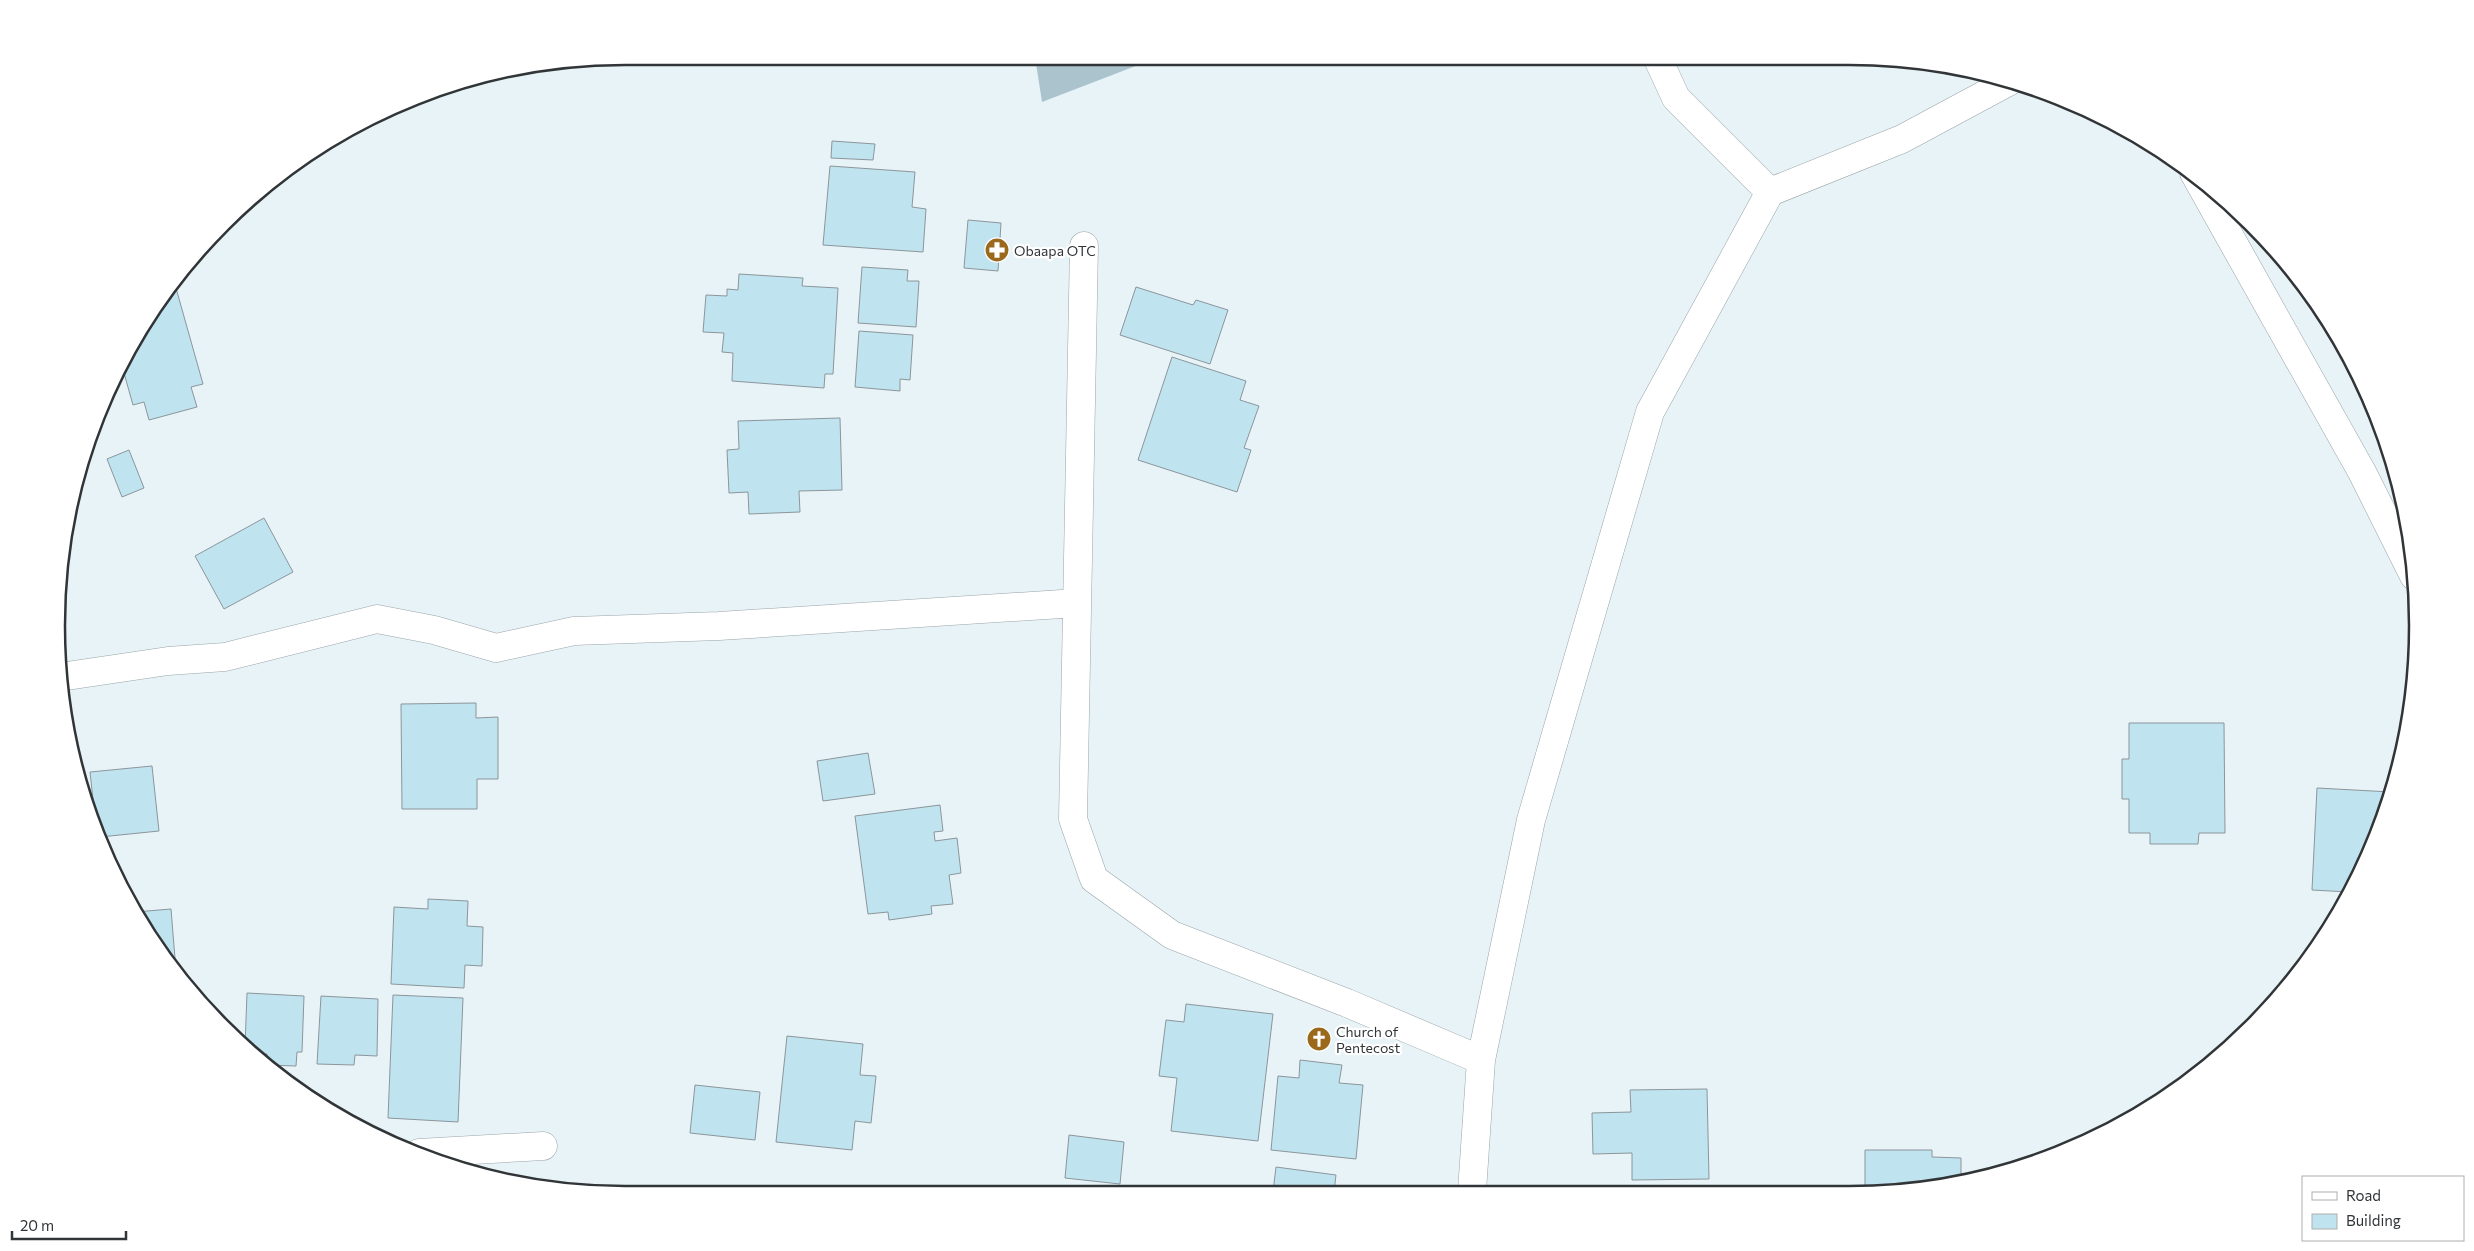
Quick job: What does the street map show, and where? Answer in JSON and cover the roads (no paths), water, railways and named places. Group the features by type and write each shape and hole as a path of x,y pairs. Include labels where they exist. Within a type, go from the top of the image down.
{"street":[{"path":"1661,65 1676,98 1770,192"},
{"path":"1472,1186 1480,1060 1531,820 1650,412 1770,192 1902,139 2001,86"},
{"path":"2209,196 2362,472 2405,557"},
{"path":"1084,246 1072,819 1094,879 1172,935 1347,1002 1480,1060"},
{"path":"67,675 168,661 225,657 377,619 434,630 496,648 574,631 719,626 1077,603"},
{"path":"435,1152 543,1146"}],"place":[{"name":"Obaapa OTC","path":"997,250"},
{"name":"Church of Pentecost","path":"1319,1039"}]}
